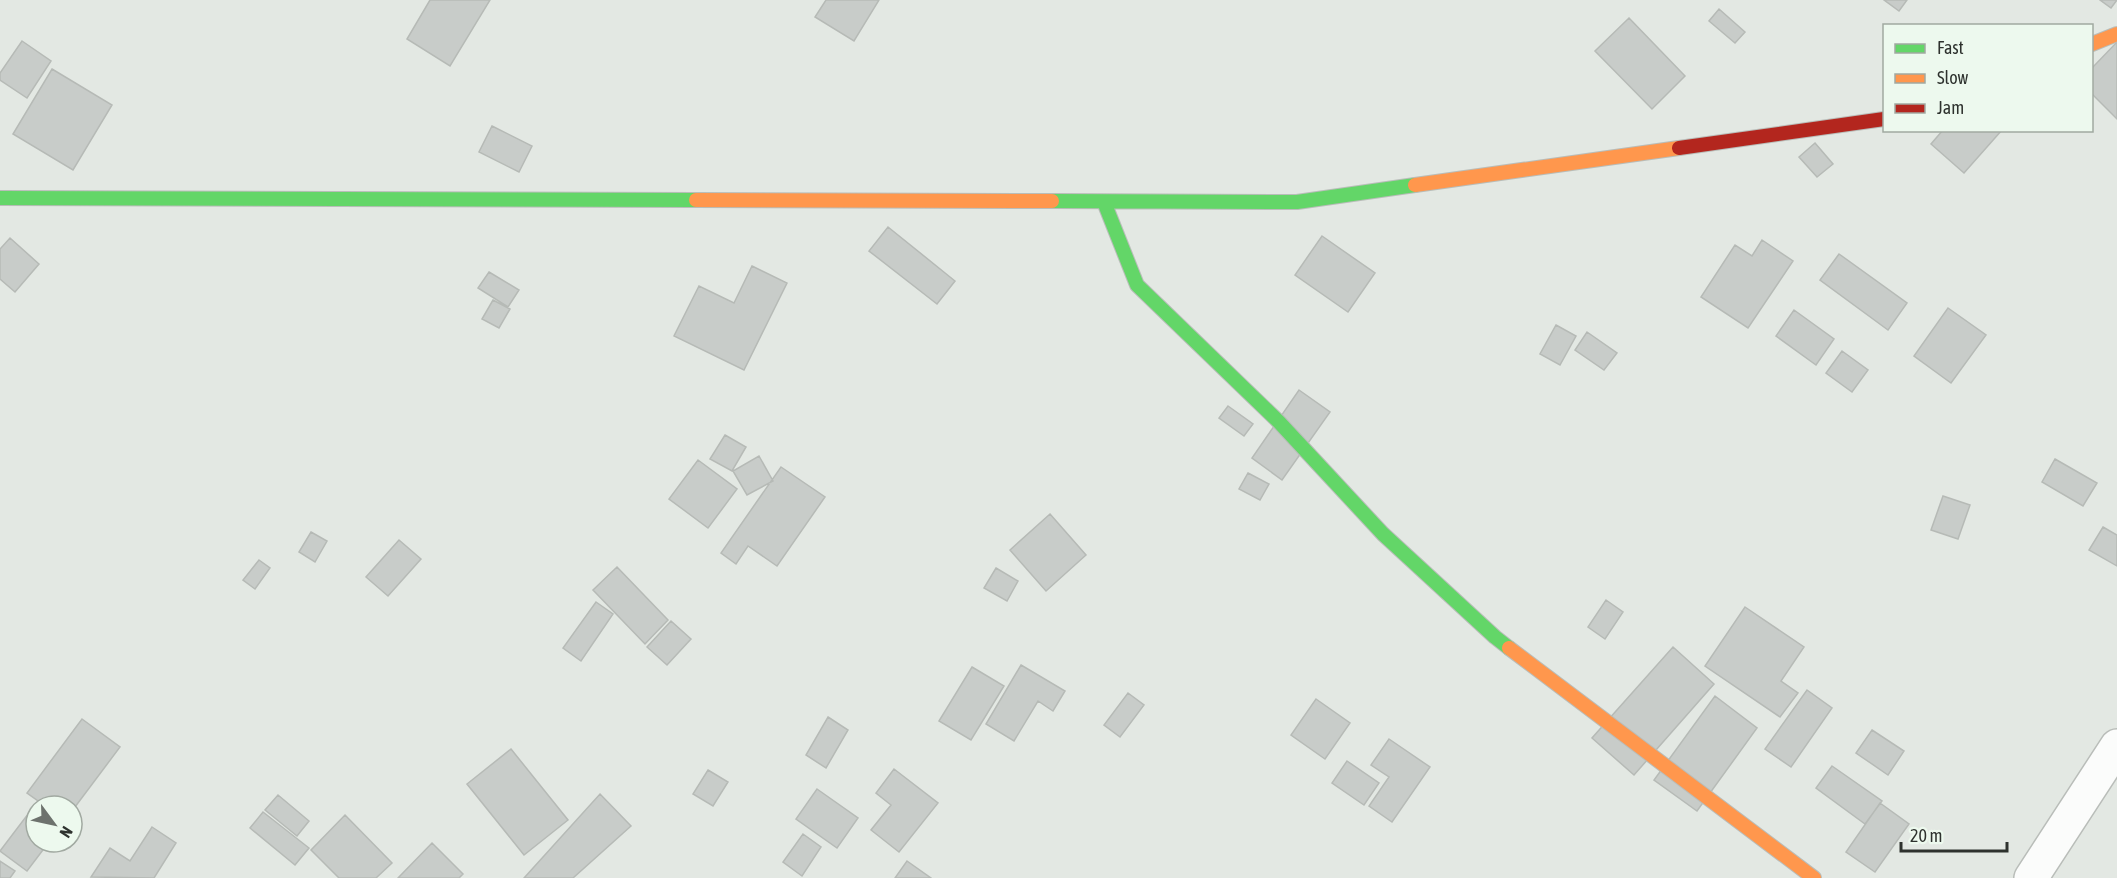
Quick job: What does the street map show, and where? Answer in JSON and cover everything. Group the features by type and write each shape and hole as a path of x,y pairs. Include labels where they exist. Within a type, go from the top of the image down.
{"street":[{"path":"2093,43 2117,34"},
{"path":"0,198 1298,202 1883,119"},
{"path":"1104,202 1137,285 1279,422 1383,534 1495,637 1814,878"},
{"path":"2031,878 2117,746"}],"building":[{"path":"430,0 490,0 450,66 407,39"},
{"path":"826,0 879,0 854,41 815,17"},
{"path":"1884,0 1907,0 1899,11"},
{"path":"2100,0 2117,0 2111,8"},
{"path":"1719,9 1745,32 1735,43 1709,21"},
{"path":"1629,18 1685,76 1652,109 1595,51"},
{"path":"22,41 51,61 27,98 0,80 0,73"},
{"path":"2117,42 2117,119 2093,95 2093,67"},
{"path":"52,69 112,105 73,170 13,134"},
{"path":"492,126 532,146 519,172 479,152"},
{"path":"1941,132 2000,132 1964,173 1931,144"},
{"path":"1815,143 1833,164 1817,177 1799,157"},
{"path":"888,227 955,281 937,304 869,251"},
{"path":"1322,236 1375,273 1348,312 1295,275"},
{"path":"10,238 39,264 15,292 0,279 0,249"},
{"path":"1762,240 1793,261 1748,328 1701,297 1735,245 1752,256"},
{"path":"1839,254 1907,303 1888,330 1820,280"},
{"path":"752,266 787,283 744,370 674,336 699,286 734,303"},
{"path":"489,272 519,290 508,307 478,288"},
{"path":"493,300 510,309 499,328 482,319"},
{"path":"1948,308 1986,335 1951,383 1914,356"},
{"path":"1794,310 1834,339 1816,365 1776,336"},
{"path":"1556,325 1576,336 1560,365 1540,354"},
{"path":"1587,332 1617,353 1604,370 1575,350"},
{"path":"1842,351 1868,370 1852,392 1826,373"},
{"path":"1299,390 1330,412 1282,480 1252,458"},
{"path":"1228,406 1253,424 1244,436 1219,418"},
{"path":"725,435 746,447 732,471 710,459"},
{"path":"759,456 773,481 747,495 733,471"},
{"path":"2055,459 2097,483 2083,506 2042,482"},
{"path":"698,460 737,489 708,528 669,499"},
{"path":"781,467 825,497 777,566 748,546 736,564 721,553"},
{"path":"1248,473 1269,484 1260,500 1239,489"},
{"path":"1943,496 1970,505 1958,539 1931,530"},
{"path":"1050,514 1086,555 1046,591 1010,550"},
{"path":"2103,527 2117,535 2117,566 2089,550"},
{"path":"311,532 327,541 315,562 299,552"},
{"path":"399,540 421,559 388,596 366,577"},
{"path":"259,560 270,568 255,589 243,580"},
{"path":"617,567 668,620 645,644 593,590"},
{"path":"996,568 1018,581 1007,601 984,588"},
{"path":"1606,600 1623,612 1605,639 1588,627"},
{"path":"596,602 613,614 581,661 563,648"},
{"path":"1745,607 1804,647 1781,681 1798,693 1780,717 1705,666"},
{"path":"671,621 691,639 667,665 647,647"},
{"path":"1673,647 1714,684 1634,775 1592,738"},
{"path":"1021,665 1065,691 1053,711 1038,701 1014,741 986,724"},
{"path":"972,667 1004,686 971,740 939,721"},
{"path":"1807,690 1832,708 1791,767 1765,749"},
{"path":"1128,693 1144,705 1120,737 1104,725"},
{"path":"1715,696 1757,728 1697,811 1654,780"},
{"path":"1316,699 1350,723 1325,759 1291,735"},
{"path":"828,717 848,730 826,768 806,755"},
{"path":"82,719 120,747 84,795 27,793"},
{"path":"1872,730 1904,751 1888,775 1856,753"},
{"path":"1389,739 1430,767 1392,822 1369,806 1389,777 1371,765"},
{"path":"511,749 568,820 524,855 467,784"},
{"path":"1347,761 1379,783 1364,805 1332,783"},
{"path":"1832,766 1882,801 1865,824 1816,788"},
{"path":"894,769 938,803 899,852 871,830 891,805 876,793"},
{"path":"708,770 728,782 713,806 693,794"},
{"path":"817,789 858,818 837,848 796,819"},
{"path":"600,794 631,826 573,878 524,878"},
{"path":"278,795 309,821 297,836 265,810"},
{"path":"1880,803 1909,824 1875,872 1846,852"},
{"path":"263,812 309,848 295,865 250,828"},
{"path":"345,815 392,863 376,878 339,878 311,850"},
{"path":"24,819 24,854 40,854 27,871 0,851"},
{"path":"152,827 176,843 154,878 91,877 110,848 130,861"},
{"path":"803,834 821,847 802,876 783,862"},
{"path":"432,843 463,874 459,878 398,878"},
{"path":"0,861 15,871 10,878 0,878"},
{"path":"907,861 931,878 895,878"}],"traffic: fast":[{"path":"1052,201 1297,202 1415,185"},
{"path":"0,198 696,200"},
{"path":"1104,202 1137,285 1279,422 1383,534 1509,648"}],"traffic: slow":[{"path":"2093,44 2117,34"},
{"path":"1415,185 1679,148"},
{"path":"696,200 1052,201"},
{"path":"1509,648 1814,878"}],"traffic: jam":[{"path":"1679,148 1883,119"}]}
